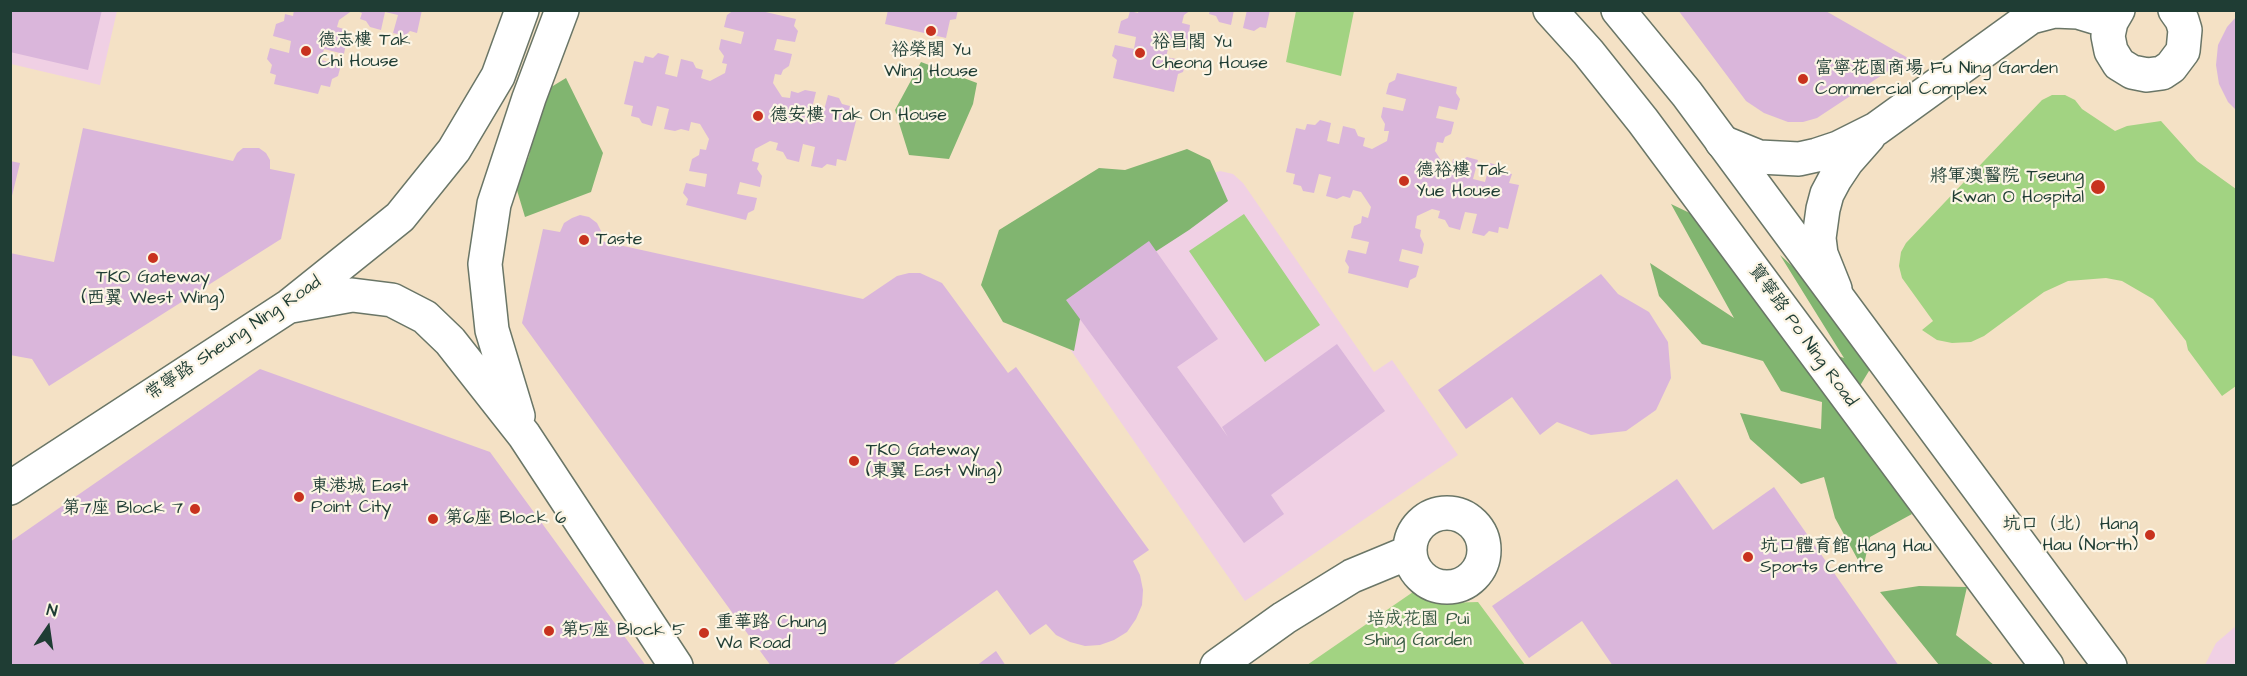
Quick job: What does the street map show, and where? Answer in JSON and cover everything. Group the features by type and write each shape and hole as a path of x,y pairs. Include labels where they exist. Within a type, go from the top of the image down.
{"street":[{"name":"常寧路 Sheung Ning Road","path":"10,488 289,306 400,217 454,150 498,76 522,10"},
{"path":"524,435 492,330 485,264 494,204 529,98 562,10"},
{"name":"寶寧路 Po Ning Road","path":"1550,10 1588,52 1658,140 2047,666"},
{"path":"1618,10 1722,142 2109,666"},
{"path":"1722,142 1759,157 1799,159 1838,148 1876,129 2031,17 2054,11 2114,16 2108,36 2111,51 2119,64 2132,72 2154,74 2170,67 2183,51 2185,30 2175,10"},
{"path":"1840,301 1821,254 1819,238 1823,209 1827,194 1847,161 1876,129"},
{"path":"289,306 352,295 392,300 425,317 450,341 524,435 676,666"},
{"path":"1217,666 1284,618 1352,576 1410,552"}],"shaded area":[{"path":"11,11 117,11 100,85 11,64"},
{"path":"1220,171 1233,174 1243,183 1374,372 1392,360 1458,455 1245,601 1054,326 1214,173"},
{"path":"2236,626 2236,665 2205,665 2216,643"}],"green space":[{"path":"1296,11 1354,11 1341,76 1286,62"},
{"path":"921,62 977,83 973,104 949,159 909,155 895,110"},
{"path":"566,78 603,153 591,192 525,217 516,187 529,156 543,92"},
{"name":"將軍澳醫院 Tseung Kwan O Hospital","path":"2052,95 2065,95 2075,100 2082,109 2115,131 2127,126 2161,121 2197,161 2236,189 2236,386 2222,396 2188,350 2186,341 2153,299 2122,281 2106,278 2068,281 2044,292 1984,336 1971,342 1952,343 1937,340 1922,330 1933,321 1902,278 1899,266 1901,252 1906,243 2042,100"},
{"path":"1187,149 1210,160 1228,201 1189,230 1084,298 1074,351 1003,322 981,285 999,230 1099,168 1125,170"},
{"path":"1671,204 1696,216 1796,342 1844,358 1780,255 1840,309 1872,366 1844,412 1912,514 1870,537 1863,569 1835,518 1824,477 1801,484 1750,439 1740,413 1821,429 1822,402 1781,391 1763,361 1702,344 1659,296 1650,263 1734,318"},
{"path":"1244,214 1320,325 1265,362 1189,251"},
{"path":"1919,586 1967,587 1956,635 1994,665 1939,665 1880,592"},
{"name":"培成花園 Pui Shing Garden","path":"1413,592 1444,603 1478,602 1525,665 1307,665"}],"building":[{"path":"10,10 102,10 88,70 10,52"},
{"name":"德志樓 Tak Chi House","path":"294,10 353,10 339,20 337,27 344,29 342,36 346,43 344,54 324,49 321,60 341,65 338,76 332,79 330,87 321,85 318,94 274,84 276,75 270,73 272,65 267,59 270,48 289,53 291,41 273,36 276,24 284,21 285,14 293,16"},
{"path":"354,10 422,10 417,33 410,31 405,36 393,33 398,15 385,12 381,30 370,27 366,21 360,19 362,13"},
{"name":"德安樓 Tak On House","path":"734,10 757,10 796,19 794,26 798,31 795,42 777,39 774,50 792,54 789,66 783,70 781,75 775,74 773,83 782,97 790,98 791,91 816,92 811,112 823,114 828,95 839,98 842,104 850,106 848,115 857,117 846,161 837,159 836,166 827,164 822,168 811,166 815,147 803,144 799,162 787,159 783,152 776,150 778,143 770,141 755,149 752,161 759,163 757,169 762,176 760,187 740,182 737,194 757,198 754,210 748,213 746,220 686,205 688,199 683,193 686,183 705,187 707,174 689,171 692,159 699,155 700,149 706,150 709,139 700,124 691,122 689,131 664,129 669,109 657,106 652,126 631,116 633,106 624,104 634,61 643,63 645,56 653,58 658,53 669,56 665,74 677,77 681,59 693,62 696,68 703,70 701,78 710,81 725,73 727,64 722,63 724,56 719,49 721,39 741,44 744,32 724,27 727,15"},
{"name":"裕榮閣 Yu Wing House","path":"888,10 958,10 956,19 950,20 946,38 885,24"},
{"name":"裕昌閣 Yu Cheong House","path":"1139,10 1191,10 1184,15 1182,23 1190,25 1189,33 1192,39 1189,50 1169,45 1166,57 1186,61 1183,72 1178,74 1174,92 1113,78 1117,60 1112,56 1115,45 1134,49 1136,37 1118,33 1121,21 1128,18 1130,11 1138,13"},
{"name":"裕昌閣 Yu Cheong House","path":"1210,10 1234,10 1231,25 1219,22 1216,16 1209,14"},
{"name":"裕昌閣 Yu Cheong House","path":"1247,10 1270,10 1266,28 1260,27 1254,31 1243,28"},
{"name":"富寧花園商場 Fu Ning Garden Commercial Complex","path":"1678,10 1824,10 1908,58 1817,118 1803,122 1788,122 1764,113 1746,101"},
{"path":"2236,17 2236,110 2228,102 2219,84 2216,65 2218,45 2227,27"},
{"name":"德裕樓 Tak Yue House","path":"1397,73 1457,87 1456,93 1460,99 1457,110 1439,106 1436,118 1454,122 1451,134 1445,137 1443,143 1437,142 1435,151 1444,165 1452,166 1453,159 1460,161 1467,157 1478,160 1473,179 1485,182 1490,163 1501,166 1503,172 1512,174 1509,183 1519,185 1508,229 1499,227 1498,233 1489,231 1484,236 1472,233 1477,214 1465,212 1460,230 1449,227 1445,220 1438,218 1440,211 1432,209 1417,216 1415,228 1421,230 1420,236 1424,244 1422,254 1402,249 1399,261 1419,266 1416,277 1410,280 1408,288 1348,273 1349,267 1345,261 1348,250 1366,254 1369,242 1351,238 1354,226 1361,223 1362,216 1368,218 1371,207 1361,192 1353,190 1350,198 1343,196 1337,199 1326,196 1331,177 1319,174 1314,193 1303,191 1301,186 1293,184 1295,174 1286,172 1296,128 1305,130 1307,124 1315,125 1320,120 1331,123 1327,141 1339,144 1343,126 1355,129 1358,136 1365,138 1363,146 1372,149 1387,141 1389,131 1384,131 1385,124 1381,117 1383,107 1403,111 1406,99 1386,94 1389,83 1395,80"},
{"name":"TKO Gateway (西翼 West Wing)","path":"83,128 233,161 243,148 259,148 270,160 270,169 295,174 281,239 49,386 32,359 10,355 10,253 54,262"},
{"path":"10,161 20,163 11,200 10,200"},
{"name":"TKO Gateway (東翼 East Wing)","path":"580,215 589,217 597,223 601,231 601,241 863,299 897,276 909,273 920,273 942,283 1008,373 1016,367 1149,550 1133,561 1140,575 1143,590 1142,605 1127,632 1100,645 1085,646 1056,635 1046,624 1030,635 997,590 891,666 771,666 522,323 543,229 560,232 564,223"},
{"path":"1149,241 1218,339 1177,367 1228,437 1222,427 1337,344 1385,411 1271,495 1284,514 1244,543 1066,300"},
{"path":"1601,274 1618,294 1649,312 1668,342 1671,378 1656,410 1626,431 1591,435 1557,422 1540,435 1512,397 1466,429 1438,390"},
{"name":"東港城 East Point City","path":"260,369 490,452 646,666 10,666 10,542"},
{"name":"坑口體育館 Hang Hau Sports Centre","path":"1677,479 1713,530 1774,487 1899,666 1613,666 1582,621 1529,658 1492,606"},
{"path":"996,651 1006,666 976,666"}],"place":[{"name":"裕榮閣 Yu Wing House","path":"931,31"},
{"name":"德志樓 Tak Chi House","path":"306,51"},
{"name":"裕昌閣 Yu Cheong House","path":"1140,53"},
{"name":"富寧花園商場 Fu Ning Garden Commercial Complex","path":"1803,79"},
{"name":"德安樓 Tak On House","path":"758,116"},
{"name":"德裕樓 Tak Yue House","path":"1404,181"},
{"name":"將軍澳醫院 Tseung Kwan O Hospital","path":"2098,187"},
{"name":"Taste","path":"584,240"},
{"name":"TKO Gateway (西翼 West Wing)","path":"153,258"},
{"name":"TKO Gateway (東翼 East Wing)","path":"854,461"},
{"name":"東港城 East Point City","path":"299,497"},
{"name":"第7座 Block 7","path":"195,509"},
{"name":"第6座 Block 6","path":"433,519"},
{"name":"坑口（北） Hang Hau (North)","path":"2150,535"},
{"name":"坑口體育館 Hang Hau Sports Centre","path":"1748,557"},
{"name":"第5座 Block 5","path":"549,631"},
{"name":"重華路 Chung Wa Road","path":"704,633"}]}
